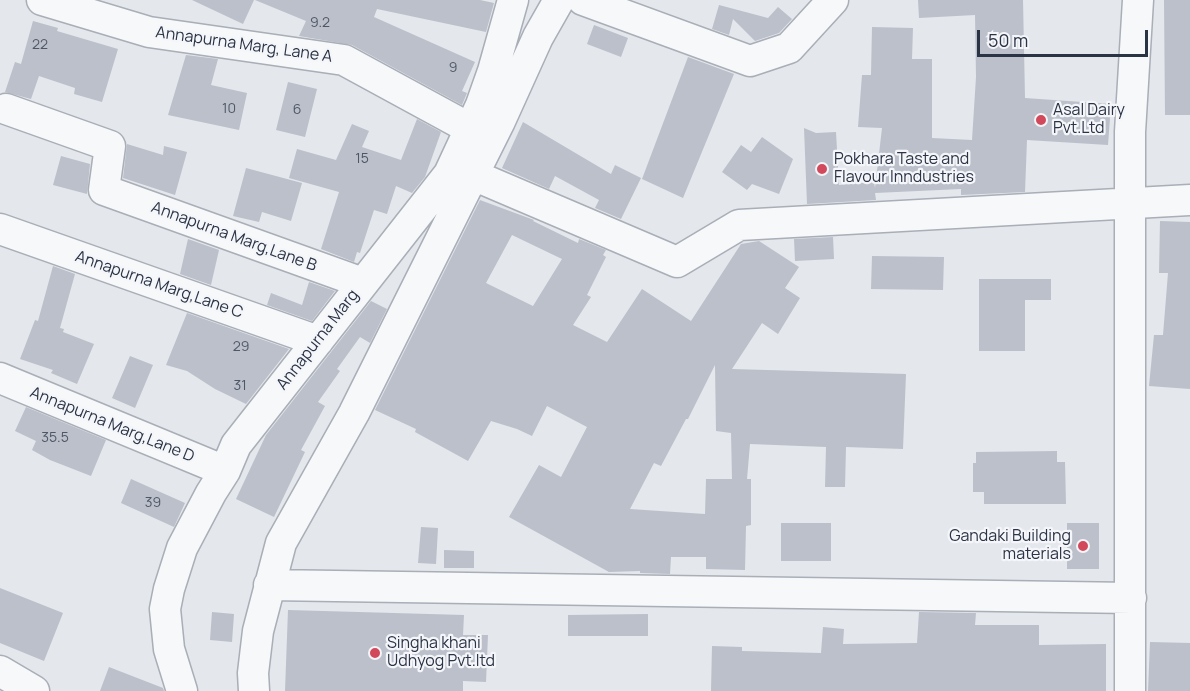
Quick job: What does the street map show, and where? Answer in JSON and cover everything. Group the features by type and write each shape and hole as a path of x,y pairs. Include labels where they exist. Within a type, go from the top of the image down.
{"street":[{"name":"Annapurna Marg, Lane A","path":"42,0 149,32 344,60 469,128"},
{"name":"Annapurna Marg","path":"182,691 169,649 165,609 182,548 225,471 236,445 449,174 481,105 513,0"},
{"path":"254,691 258,631 281,543 354,413 500,121 538,37 559,0"},
{"path":"583,0 750,61 789,48 833,0"},
{"path":"1130,691 1130,132 1138,0"},
{"name":"Annapurna Marg,Lane B","path":"6,109 110,146 104,190 363,283"},
{"path":"473,175 677,262 739,225 1190,200"},
{"name":"Annapurna Marg,Lane C","path":"0,229 318,341"},
{"name":"Annapurna Marg,Lane D","path":"0,378 225,471"},
{"path":"269,585 1131,598"},
{"path":"0,671 34,691"}],"building":[{"path":"192,0 254,0 243,24"},
{"path":"255,0 480,0 494,3 486,32 377,9 374,17 475,62 462,91 467,93 462,105 352,45 299,36 306,21"},
{"path":"918,0 1023,0 1025,98 1111,104 1108,145 1027,140 1025,192 961,195 961,189 875,193 876,200 807,204 804,128 816,133 836,132 839,185 874,182 875,188 882,128 858,127 862,75 871,75 872,27 913,28 912,59 932,59 932,138 972,140 976,77 975,15 919,18"},
{"path":"1164,0 1190,0 1190,115 1165,115"},
{"path":"719,5 768,18 778,7 792,19 779,33 755,41 733,19 729,35 712,29"},
{"path":"33,21 58,28 57,31 118,49 102,102 74,94 75,88 39,76 31,99 5,92 15,62 21,64"},
{"path":"594,25 628,38 621,57 587,44"},
{"path":"186,55 218,59 211,85 247,93 239,130 168,115"},
{"path":"688,57 734,74 683,198 642,179"},
{"path":"288,82 317,89 305,137 276,130"},
{"path":"417,119 441,132 425,177 412,193 396,186 387,214 374,210 360,253 357,252 354,262 321,249 339,192 289,178 297,149 336,160 352,124 369,131 362,147 401,160"},
{"path":"523,122 611,174 615,165 641,178 621,219 595,208 599,200 555,176 549,189 502,168"},
{"path":"762,137 793,159 779,194 752,184 747,190 722,172 741,145 751,152"},
{"path":"127,144 163,155 164,146 187,152 175,195 123,178"},
{"path":"61,156 90,164 87,194 53,185"},
{"path":"246,168 302,183 291,221 262,212 259,222 233,216"},
{"path":"480,200 534,220 578,243 579,239 606,250 603,255 606,257 587,295 591,297 573,325 607,342 642,289 691,321 741,244 759,241 799,267 785,288 800,298 778,334 762,323 732,369 906,374 903,449 846,447 845,487 825,487 826,447 750,444 747,479 751,479 751,525 746,526 745,570 706,569 706,557 671,557 670,574 640,573 640,571 609,572 509,517 539,465 561,477 587,427 547,406 532,436 491,421 468,461 415,432 416,429 375,410","holes":["512,235 562,259 533,306 486,283","715,365 716,431 731,433 732,479 706,479 705,514 630,509 654,463 661,466"]},
{"path":"1160,221 1190,222 1190,389 1149,386 1154,335 1163,335 1168,273 1159,273"},
{"path":"833,237 834,259 795,261 794,239"},
{"path":"188,239 219,250 211,285 180,274"},
{"path":"872,256 944,257 943,290 871,289"},
{"path":"53,266 75,274 60,328 64,329 63,332 94,344 77,384 51,373 53,370 20,359 35,320 38,321"},
{"path":"979,279 1051,279 1051,300 1025,300 1025,351 979,351"},
{"path":"309,282 335,291 312,321 267,305 271,293 302,305"},
{"path":"371,301 387,309 370,343 360,337 337,369 340,371 318,402 325,406 301,450 305,452 274,517 236,499 266,435"},
{"path":"187,313 289,349 246,404 215,389 187,371 166,365"},
{"path":"130,356 153,365 135,408 112,398"},
{"path":"26,407 106,440 91,476 50,460 32,450 36,441 15,431"},
{"path":"1057,451 1057,462 1065,462 1066,504 984,504 984,492 973,492 973,463 976,463 976,452"},
{"path":"131,479 185,503 174,527 121,503"},
{"path":"781,523 831,523 831,561 781,561"},
{"name":"Gandaki Building materials","path":"1067,523 1099,523 1099,569 1067,569"},
{"path":"421,527 438,528 436,564 418,563"},
{"path":"444,550 474,551 474,568 444,568"},
{"path":"0,588 63,613 44,661 0,643"},
{"name":"Singha khani Udhyog Pvt.ltd","path":"288,610 464,615 463,635 488,635 486,682 463,681 463,691 285,691"},
{"path":"212,612 234,614 232,642 210,640"},
{"path":"919,612 976,613 975,625 1039,625 1039,645 1106,644 1106,691 711,691 712,646 742,647 742,651 821,653 823,627 844,629 843,644 917,643"},
{"path":"648,614 648,636 568,636 568,615"},
{"path":"1150,642 1190,643 1190,691 1148,691"},
{"path":"109,667 163,688 164,691 100,691"}],"place":[{"name":"Asal Dairy Pvt.Ltd","path":"1041,120"},
{"name":"Pokhara Taste and Flavour Inndustries","path":"822,169"},
{"name":"Gandaki Building materials","path":"1083,546"},
{"name":"Singha khani Udhyog Pvt.ltd","path":"375,653"}]}
